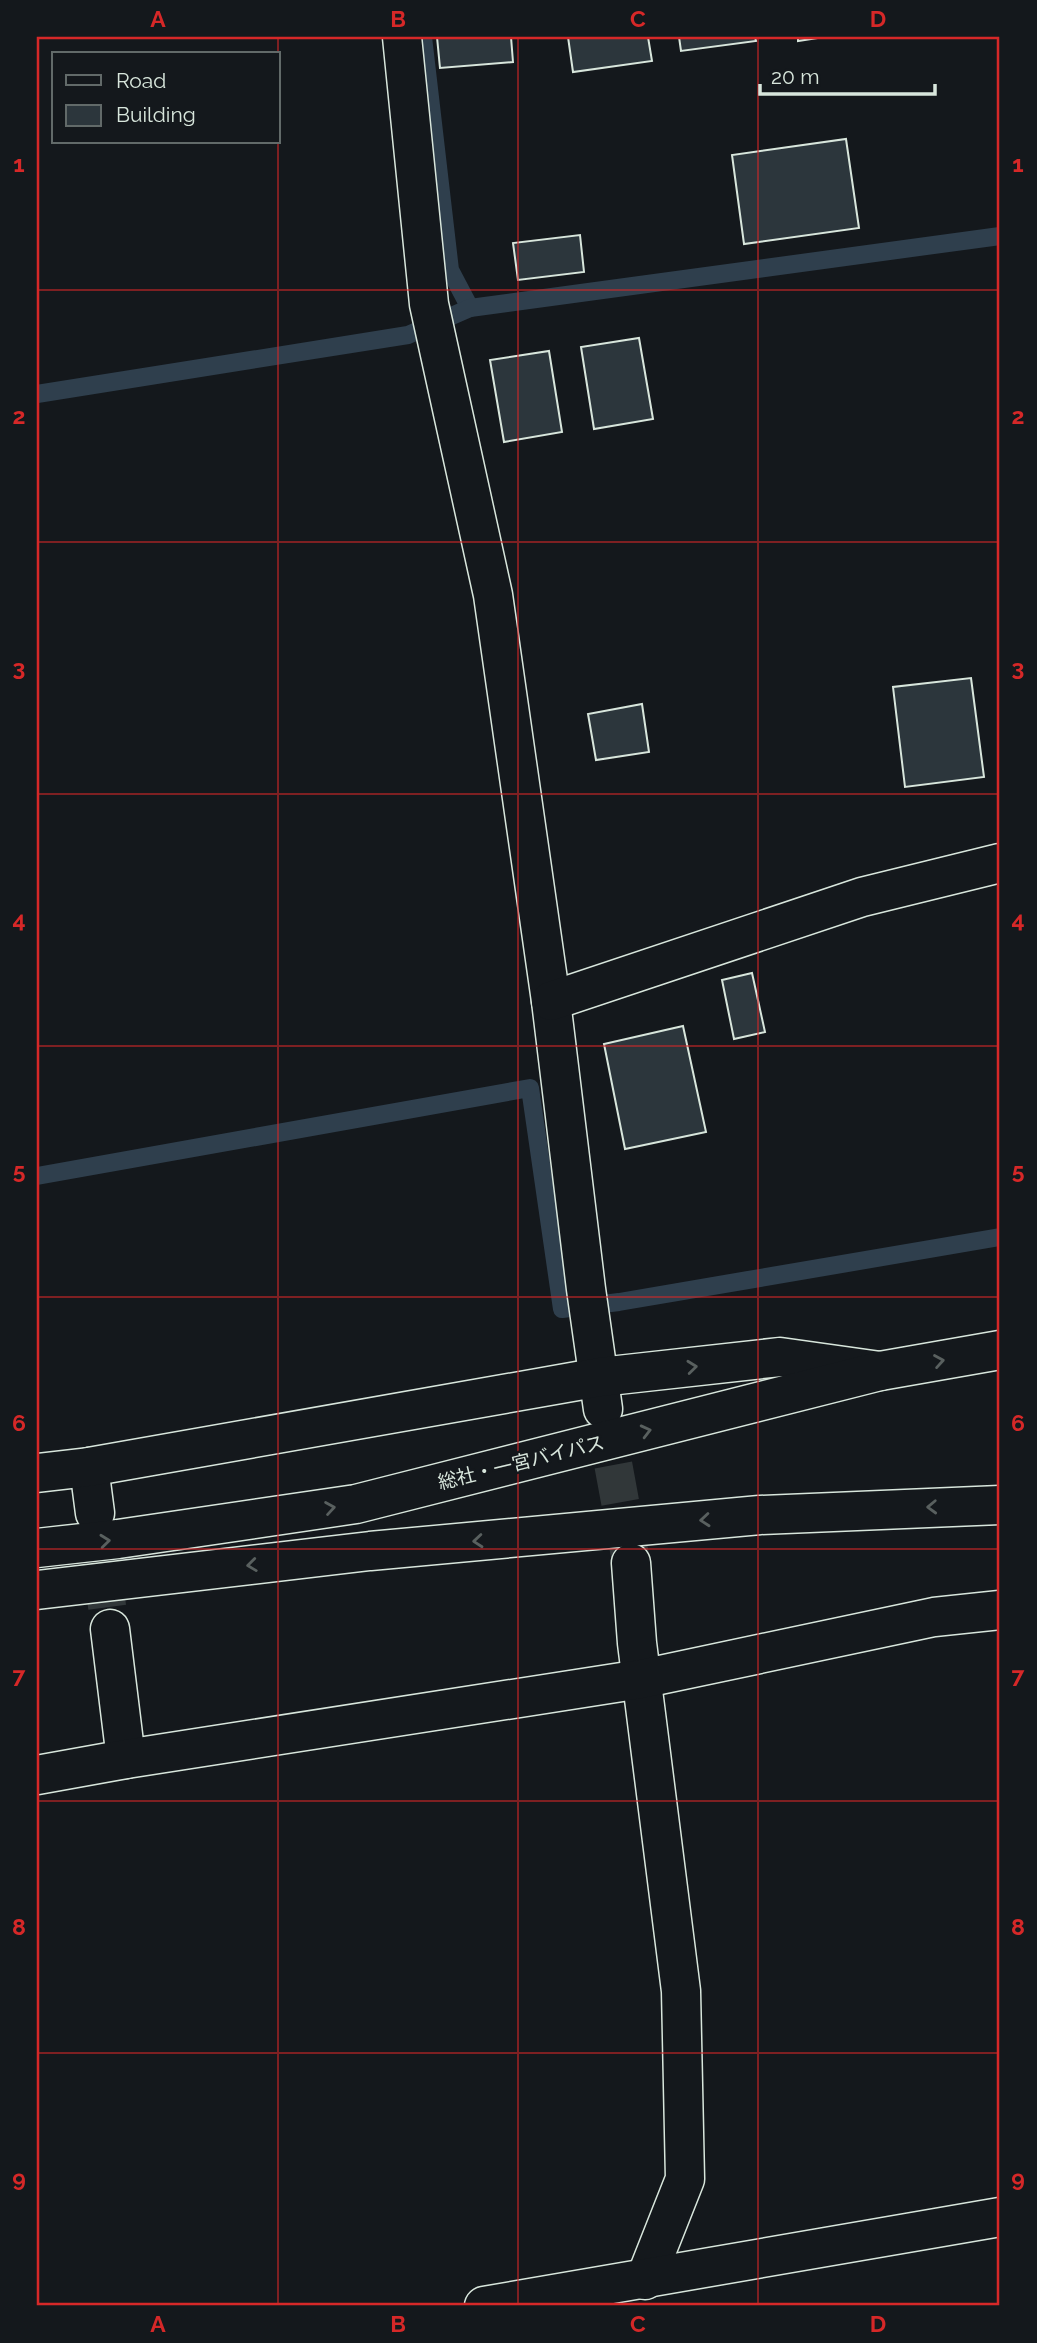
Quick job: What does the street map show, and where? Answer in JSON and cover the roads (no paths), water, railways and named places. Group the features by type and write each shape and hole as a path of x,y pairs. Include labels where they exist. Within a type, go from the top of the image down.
{"main road":[{"path":"402,37 429,304 493,595 551,1000 602,1393"},
{"path":"551,1000 862,897 1000,863"},
{"name":"総社・一宮バイパス","path":"37,1548 118,1539 356,1504 880,1371 1000,1350"},
{"path":"37,1473 602,1393 780,1357 880,1371"},
{"path":"89,1467 95,1513"},
{"path":"37,1591 370,1551 761,1515 1000,1504"},
{"path":"631,1563 641,1679 681,1991 685,2179 645,2280"},
{"path":"37,1775 641,1679 933,1617 1000,1610"},
{"path":"110,1629 126,1759"},
{"path":"485,2306 1000,2217"}],"waterway":[{"path":"423,37 450,270 470,308"},
{"path":"37,394 408,335 470,308 1000,236"},
{"path":"37,1176 530,1088 562,1309 619,1302 1000,1237"}],"tunnel":[{"path":"603,1409 631,1561"},
{"path":"95,1513 110,1629"}]}
